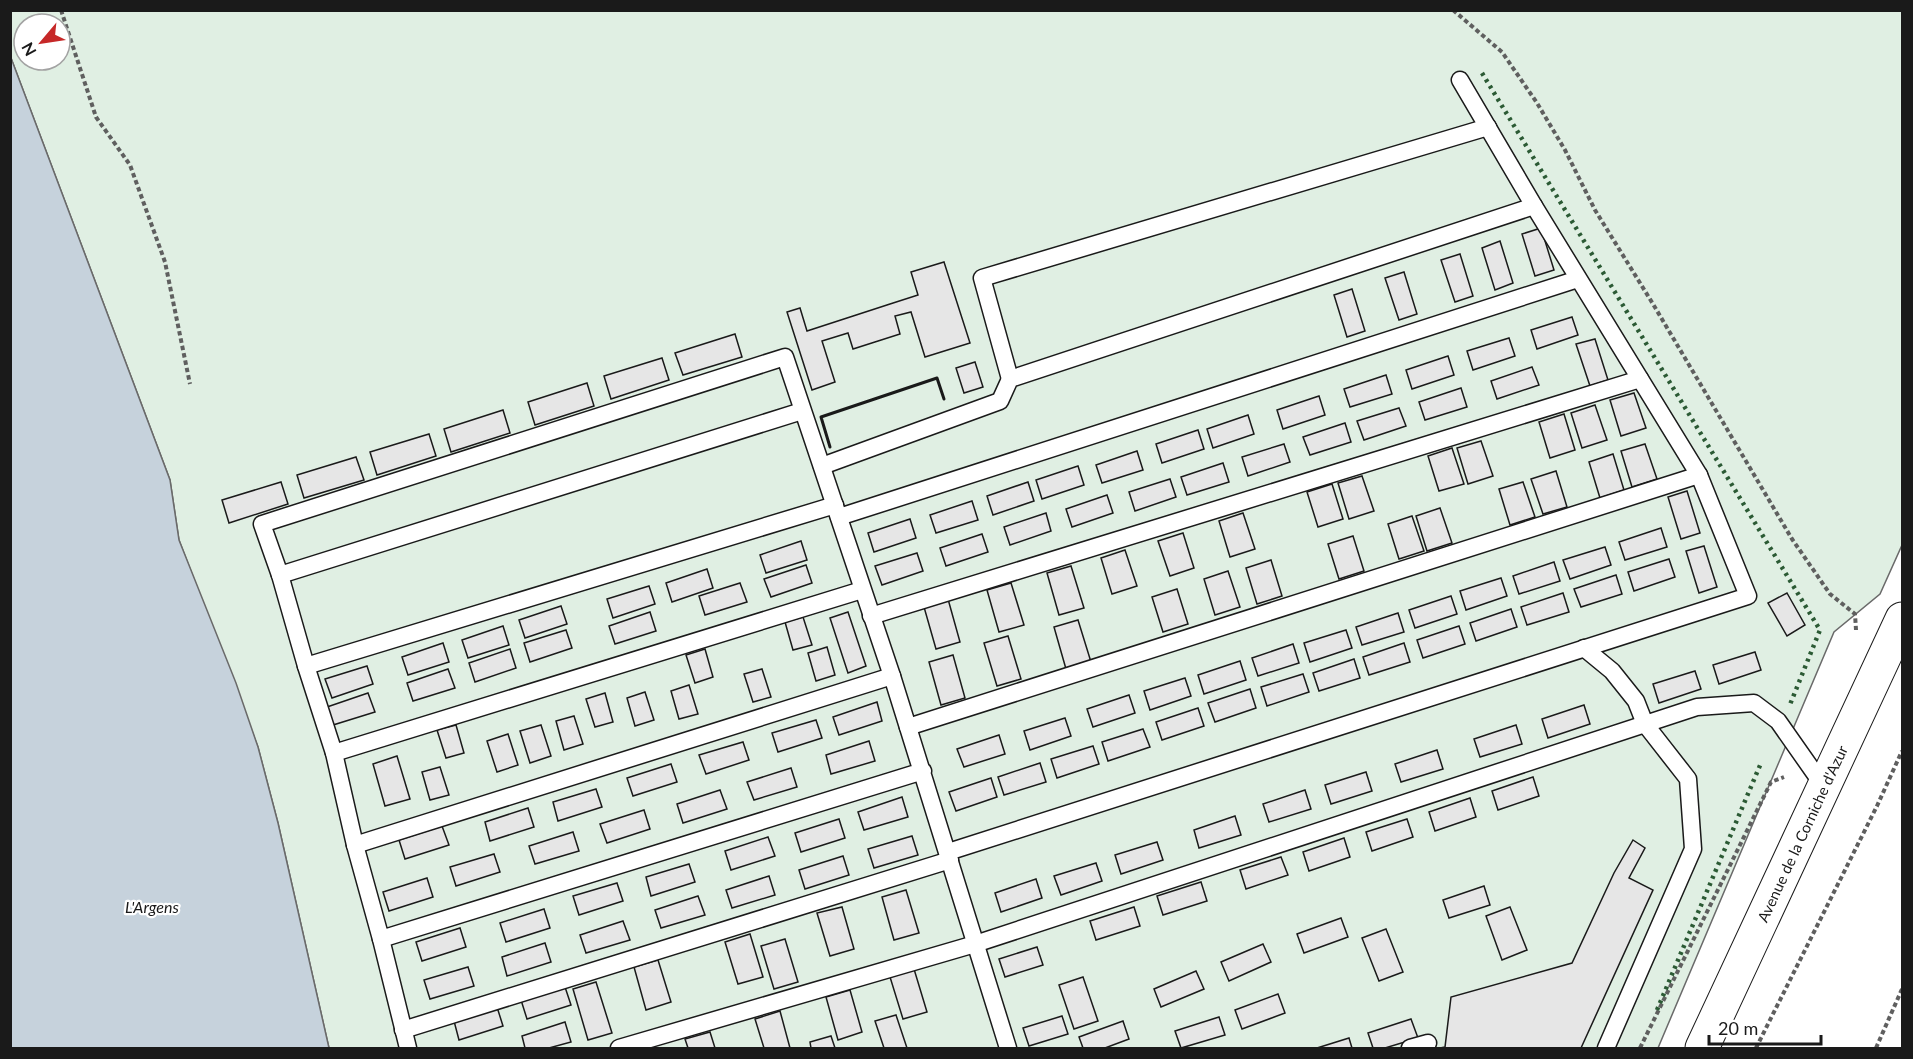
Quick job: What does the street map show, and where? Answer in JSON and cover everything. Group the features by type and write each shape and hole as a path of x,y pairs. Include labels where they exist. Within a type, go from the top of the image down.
{"main road":[{"name":"Avenue de la Corniche d'Azur","path":"1702,1048 1817,777 1902,620"}],"lane":[{"path":"403,1030 949,856 1748,596 1699,475 1578,279 1460,80"},
{"path":"822,466 1000,401 1010,379 982,278 1488,127"},
{"path":"1010,379 1534,206"},
{"path":"306,666 837,511 1578,279"},
{"path":"408,1048 334,753 280,575 262,524 785,357 923,771 1008,1048"},
{"path":"871,616 1640,379"},
{"path":"280,575 802,411"},
{"path":"908,727 1699,475"},
{"path":"334,753 862,590"},
{"path":"1584,648 1612,671 1636,701 1645,724 1688,779 1693,849 1606,1048"},
{"path":"355,844 892,676"},
{"path":"619,1048 975,944 1696,707 1754,703 1778,721 1817,777"},
{"path":"381,939 923,771"},
{"path":"1410,1048 1428,1043"}],"path":[{"path":"61,10 96,117 130,165 165,262 190,384"},
{"path":"1453,10 1502,52 1537,103 1565,150 1594,210 1653,304 1792,539 1830,594 1855,614 1856,634"},
{"path":"1756,1048 1878,806 1902,751"},
{"path":"1640,1048 1771,782 1817,777"},
{"path":"1876,1048 1902,989"}],"green space":[{"path":"11,10 1902,11 1902,545 1880,594 1834,632 1658,1048 329,1048 278,823 258,747 179,540 170,480 16,72 72,72 72,12 12,12 12,61"}],"water":[{"name":"L'Argens","path":"11,58 12,72 16,72 170,480 179,540 236,683 258,747 278,823 329,1048 11,1048"}],"building":[{"path":"1541,228 1554,270 1535,276 1522,234"},
{"path":"1500,241 1513,283 1495,290 1482,248"},
{"path":"1460,254 1473,296 1455,302 1441,260"},
{"path":"944,262 970,343 925,357 911,312 895,316 900,334 853,349 848,333 822,341 835,382 812,390 787,312 800,308 807,331 918,295 911,272"},
{"path":"1404,272 1417,314 1399,320 1385,278"},
{"path":"1352,289 1365,331 1347,337 1334,295"},
{"path":"1572,317 1578,335 1537,349 1531,330"},
{"path":"735,334 742,357 683,375 675,353"},
{"path":"1509,338 1515,356 1473,370 1467,351"},
{"path":"1595,339 1608,380 1590,386 1576,344"},
{"path":"1448,356 1454,375 1412,389 1406,370"},
{"path":"662,358 669,380 611,399 604,376"},
{"path":"975,362 983,387 964,393 956,368"},
{"path":"1532,367 1539,385 1497,399 1491,381"},
{"path":"1386,375 1392,394 1350,407 1344,389"},
{"path":"587,383 594,406 535,425 528,402"},
{"path":"1461,388 1467,407 1425,420 1419,402"},
{"path":"1634,393 1646,428 1621,436 1610,400"},
{"path":"1319,396 1325,415 1283,429 1277,410"},
{"path":"1595,405 1607,440 1582,448 1571,413"},
{"path":"1399,408 1406,426 1364,440 1357,421"},
{"path":"503,410 510,433 451,452 444,429"},
{"path":"1564,414 1575,450 1550,458 1539,422"},
{"path":"1248,415 1254,434 1213,448 1207,429"},
{"path":"1345,423 1351,442 1310,455 1303,437"},
{"path":"1198,430 1204,449 1162,463 1156,444"},
{"path":"429,434 436,456 377,475 370,452"},
{"path":"1481,441 1493,476 1468,484 1457,448"},
{"path":"1284,444 1290,462 1248,476 1242,457"},
{"path":"1645,444 1657,479 1632,487 1621,451"},
{"path":"1452,448 1464,484 1439,491 1428,456"},
{"path":"1137,451 1143,470 1102,483 1096,465"},
{"path":"1613,454 1624,490 1600,498 1589,462"},
{"path":"356,457 364,480 304,498 297,475"},
{"path":"1223,463 1229,482 1187,495 1181,477"},
{"path":"1078,466 1084,485 1042,499 1036,480"},
{"path":"1556,471 1567,507 1543,514 1531,479"},
{"path":"1362,476 1374,511 1349,519 1338,483"},
{"path":"1170,479 1176,497 1135,511 1129,492"},
{"path":"281,482 288,504 229,523 222,500"},
{"path":"1028,482 1034,501 993,515 987,496"},
{"path":"1523,482 1535,517 1510,525 1499,489"},
{"path":"1332,484 1343,519 1318,527 1307,492"},
{"path":"1687,491 1700,533 1681,539 1668,497"},
{"path":"1107,495 1113,513 1072,527 1066,509"},
{"path":"972,501 978,520 936,533 930,515"},
{"path":"1440,508 1452,543 1427,551 1416,516"},
{"path":"1046,513 1051,531 1010,545 1004,527"},
{"path":"1243,513 1255,549 1230,557 1219,521"},
{"path":"1412,516 1424,551 1399,559 1388,524"},
{"path":"910,519 916,538 874,552 868,533"},
{"path":"1661,528 1667,547 1625,560 1619,542"},
{"path":"1183,533 1194,568 1170,576 1158,541"},
{"path":"982,534 988,552 946,566 940,548"},
{"path":"1353,536 1364,571 1339,579 1328,544"},
{"path":"801,541 807,560 766,573 760,555"},
{"path":"1704,546 1717,587 1699,593 1686,551"},
{"path":"1605,547 1611,565 1570,579 1563,560"},
{"path":"1125,550 1137,586 1112,594 1101,558"},
{"path":"917,553 923,571 882,585 875,566"},
{"path":"1669,559 1675,577 1634,591 1628,572"},
{"path":"1271,560 1282,596 1257,604 1246,568"},
{"path":"1554,562 1560,581 1519,594 1513,576"},
{"path":"806,565 812,583 771,597 764,579"},
{"path":"1071,566 1084,608 1059,615 1047,573"},
{"path":"707,569 713,588 672,602 666,583"},
{"path":"1228,571 1240,607 1215,615 1204,579"},
{"path":"1616,575 1622,594 1581,607 1574,589"},
{"path":"1501,578 1507,596 1466,610 1460,591"},
{"path":"740,583 747,602 705,615 699,596"},
{"path":"1011,583 1024,625 999,632 987,590"},
{"path":"649,586 655,604 613,618 607,599"},
{"path":"1177,589 1188,624 1163,632 1152,597"},
{"path":"1563,593 1569,612 1527,625 1521,607"},
{"path":"1787,593 1805,625 1787,636 1768,603"},
{"path":"1451,596 1457,614 1415,628 1409,610"},
{"path":"948,599 960,642 936,649 924,607"},
{"path":"561,606 567,624 525,638 519,620"},
{"path":"1511,609 1517,627 1476,641 1470,623"},
{"path":"650,612 656,631 615,644 609,626"},
{"path":"848,612 866,666 848,673 830,618"},
{"path":"1398,613 1404,632 1362,645 1356,627"},
{"path":"803,617 812,645 793,650 785,622"},
{"path":"1078,620 1091,662 1066,669 1054,627"},
{"path":"503,626 509,645 468,658 462,640"},
{"path":"1459,626 1465,644 1423,658 1417,640"},
{"path":"566,630 572,648 530,662 524,643"},
{"path":"1346,630 1352,648 1310,662 1304,643"},
{"path":"1008,636 1021,679 997,686 984,643"},
{"path":"443,643 449,662 408,675 402,657"},
{"path":"1404,643 1410,662 1369,675 1363,657"},
{"path":"1293,644 1299,663 1258,676 1252,658"},
{"path":"827,647 835,675 816,681 808,653"},
{"path":"510,649 516,668 475,682 469,663"},
{"path":"705,649 713,677 695,683 686,655"},
{"path":"1755,652 1761,670 1719,684 1713,665"},
{"path":"953,655 965,698 941,705 929,662"},
{"path":"1354,659 1360,678 1319,691 1313,673"},
{"path":"1240,661 1246,680 1204,694 1198,675"},
{"path":"367,666 373,684 332,698 325,679"},
{"path":"448,669 455,688 413,701 407,683"},
{"path":"762,669 771,697 753,702 744,674"},
{"path":"1695,671 1701,689 1659,703 1653,684"},
{"path":"1303,674 1309,692 1267,706 1261,687"},
{"path":"1185,678 1191,696 1150,710 1144,691"},
{"path":"689,685 698,714 679,719 671,691"},
{"path":"1250,689 1256,708 1215,722 1208,703"},
{"path":"645,692 654,720 635,726 627,698"},
{"path":"368,693 375,712 333,725 327,707"},
{"path":"605,693 613,722 595,727 586,699"},
{"path":"1129,695 1135,713 1093,727 1087,709"},
{"path":"877,702 882,721 839,735 833,717"},
{"path":"1584,705 1590,724 1548,738 1542,719"},
{"path":"1198,708 1204,726 1162,740 1156,722"},
{"path":"574,716 583,744 564,750 556,721"},
{"path":"1065,718 1071,736 1030,750 1024,731"},
{"path":"816,720 822,738 778,752 772,733"},
{"path":"456,725 464,753 446,758 437,730"},
{"path":"541,725 551,756 530,763 520,731"},
{"path":"1516,725 1522,744 1480,757 1474,739"},
{"path":"1143,729 1150,747 1108,761 1102,742"},
{"path":"508,734 518,765 497,772 487,741"},
{"path":"999,735 1005,754 964,767 957,749"},
{"path":"869,741 875,761 831,774 826,755"},
{"path":"743,742 749,760 706,774 699,755"},
{"path":"1093,746 1099,764 1057,778 1051,759"},
{"path":"1437,750 1443,769 1401,782 1395,764"},
{"path":"397,756 410,799 385,806 373,764"},
{"path":"1040,763 1046,782 1004,795 998,777"},
{"path":"671,764 677,782 633,796 627,778"},
{"path":"440,767 449,795 430,800 422,772"},
{"path":"791,768 797,787 754,800 747,782"},
{"path":"1366,772 1372,791 1331,804 1325,785"},
{"path":"1533,777 1539,796 1498,810 1492,791"},
{"path":"991,778 997,797 956,811 949,792"},
{"path":"596,789 602,807 558,821 553,802"},
{"path":"720,790 727,809 683,823 677,804"},
{"path":"1305,790 1311,809 1269,822 1263,804"},
{"path":"902,797 908,817 864,830 858,812"},
{"path":"1470,798 1476,817 1435,831 1429,812"},
{"path":"528,808 534,827 490,841 485,822"},
{"path":"644,810 650,829 607,843 600,824"},
{"path":"1235,816 1241,835 1199,848 1194,830"},
{"path":"839,819 845,838 801,852 795,833"},
{"path":"1407,819 1413,837 1372,851 1366,832"},
{"path":"442,826 449,845 405,859 399,840"},
{"path":"573,832 579,851 535,864 529,846"},
{"path":"912,836 918,855 874,868 868,849"},
{"path":"768,837 775,856 731,870 725,851"},
{"path":"1344,838 1350,857 1309,871 1303,852"},
{"path":"1633,840 1645,848 1629,878 1653,890 1581,1048 1440,1048 1445,1047 1451,997 1572,963 1614,873"},
{"path":"1157,842 1163,860 1121,874 1115,855"},
{"path":"494,854 500,872 456,886 450,867"},
{"path":"843,856 849,875 805,889 799,870"},
{"path":"1281,857 1288,875 1246,889 1240,870"},
{"path":"1096,863 1102,881 1061,895 1054,876"},
{"path":"689,864 695,882 651,896 646,877"},
{"path":"769,876 775,895 732,908 726,890"},
{"path":"427,878 433,897 389,911 383,892"},
{"path":"1036,879 1042,898 1001,912 995,893"},
{"path":"1201,882 1207,901 1163,915 1157,896"},
{"path":"617,883 623,901 579,915 573,896"},
{"path":"1484,886 1490,905 1449,918 1443,900"},
{"path":"906,890 919,933 894,940 882,897"},
{"path":"698,896 705,915 661,928 655,910"},
{"path":"842,907 854,949 830,956 817,913"},
{"path":"1134,907 1140,926 1096,940 1090,921"},
{"path":"1510,907 1527,950 1502,960 1486,916"},
{"path":"544,909 550,928 506,942 500,923"},
{"path":"1341,918 1348,937 1304,953 1297,934"},
{"path":"623,921 630,940 586,953 580,935"},
{"path":"460,928 466,947 422,961 416,942"},
{"path":"1386,929 1403,972 1379,981 1362,938"},
{"path":"750,934 763,977 738,984 725,942"},
{"path":"785,939 798,982 774,989 761,946"},
{"path":"545,943 551,962 507,976 502,957"},
{"path":"1263,944 1271,962 1229,981 1221,962"},
{"path":"1037,947 1043,965 1005,977 999,959"},
{"path":"658,960 671,1002 646,1010 634,967"},
{"path":"468,967 474,986 430,999 424,980"},
{"path":"914,969 927,1012 903,1019 890,977"},
{"path":"1196,971 1204,989 1161,1007 1154,989"},
{"path":"1083,977 1098,1021 1074,1029 1059,985"},
{"path":"596,982 612,1033 588,1040 573,989"},
{"path":"565,987 571,1005 527,1019 521,1000"},
{"path":"850,990 862,1032 838,1040 826,997"},
{"path":"1278,994 1285,1013 1242,1029 1235,1010"},
{"path":"497,1007 503,1026 459,1040 454,1021"},
{"path":"780,1011 790,1048 764,1048 755,1019"},
{"path":"896,1015 907,1048 884,1048 875,1021"},
{"path":"1062,1016 1068,1034 1029,1046 1023,1028"},
{"path":"1219,1017 1225,1035 1181,1048 1175,1031"},
{"path":"1411,1019 1418,1038 1385,1048 1373,1048 1368,1033"},
{"path":"1123,1021 1129,1039 1105,1048 1083,1048 1079,1037"},
{"path":"565,1022 571,1042 549,1048 525,1048 522,1036"},
{"path":"710,1032 715,1048 688,1048 685,1039"},
{"path":"831,1036 835,1048 811,1048 810,1042"},
{"path":"1349,1038 1352,1048 1317,1048"}],"hedge":[{"path":"1482,73 1820,630 1789,707"},
{"path":"1657,1010 1761,763"}],"wall":[{"path":"830,447 821,417 937,378 944,399"}]}
